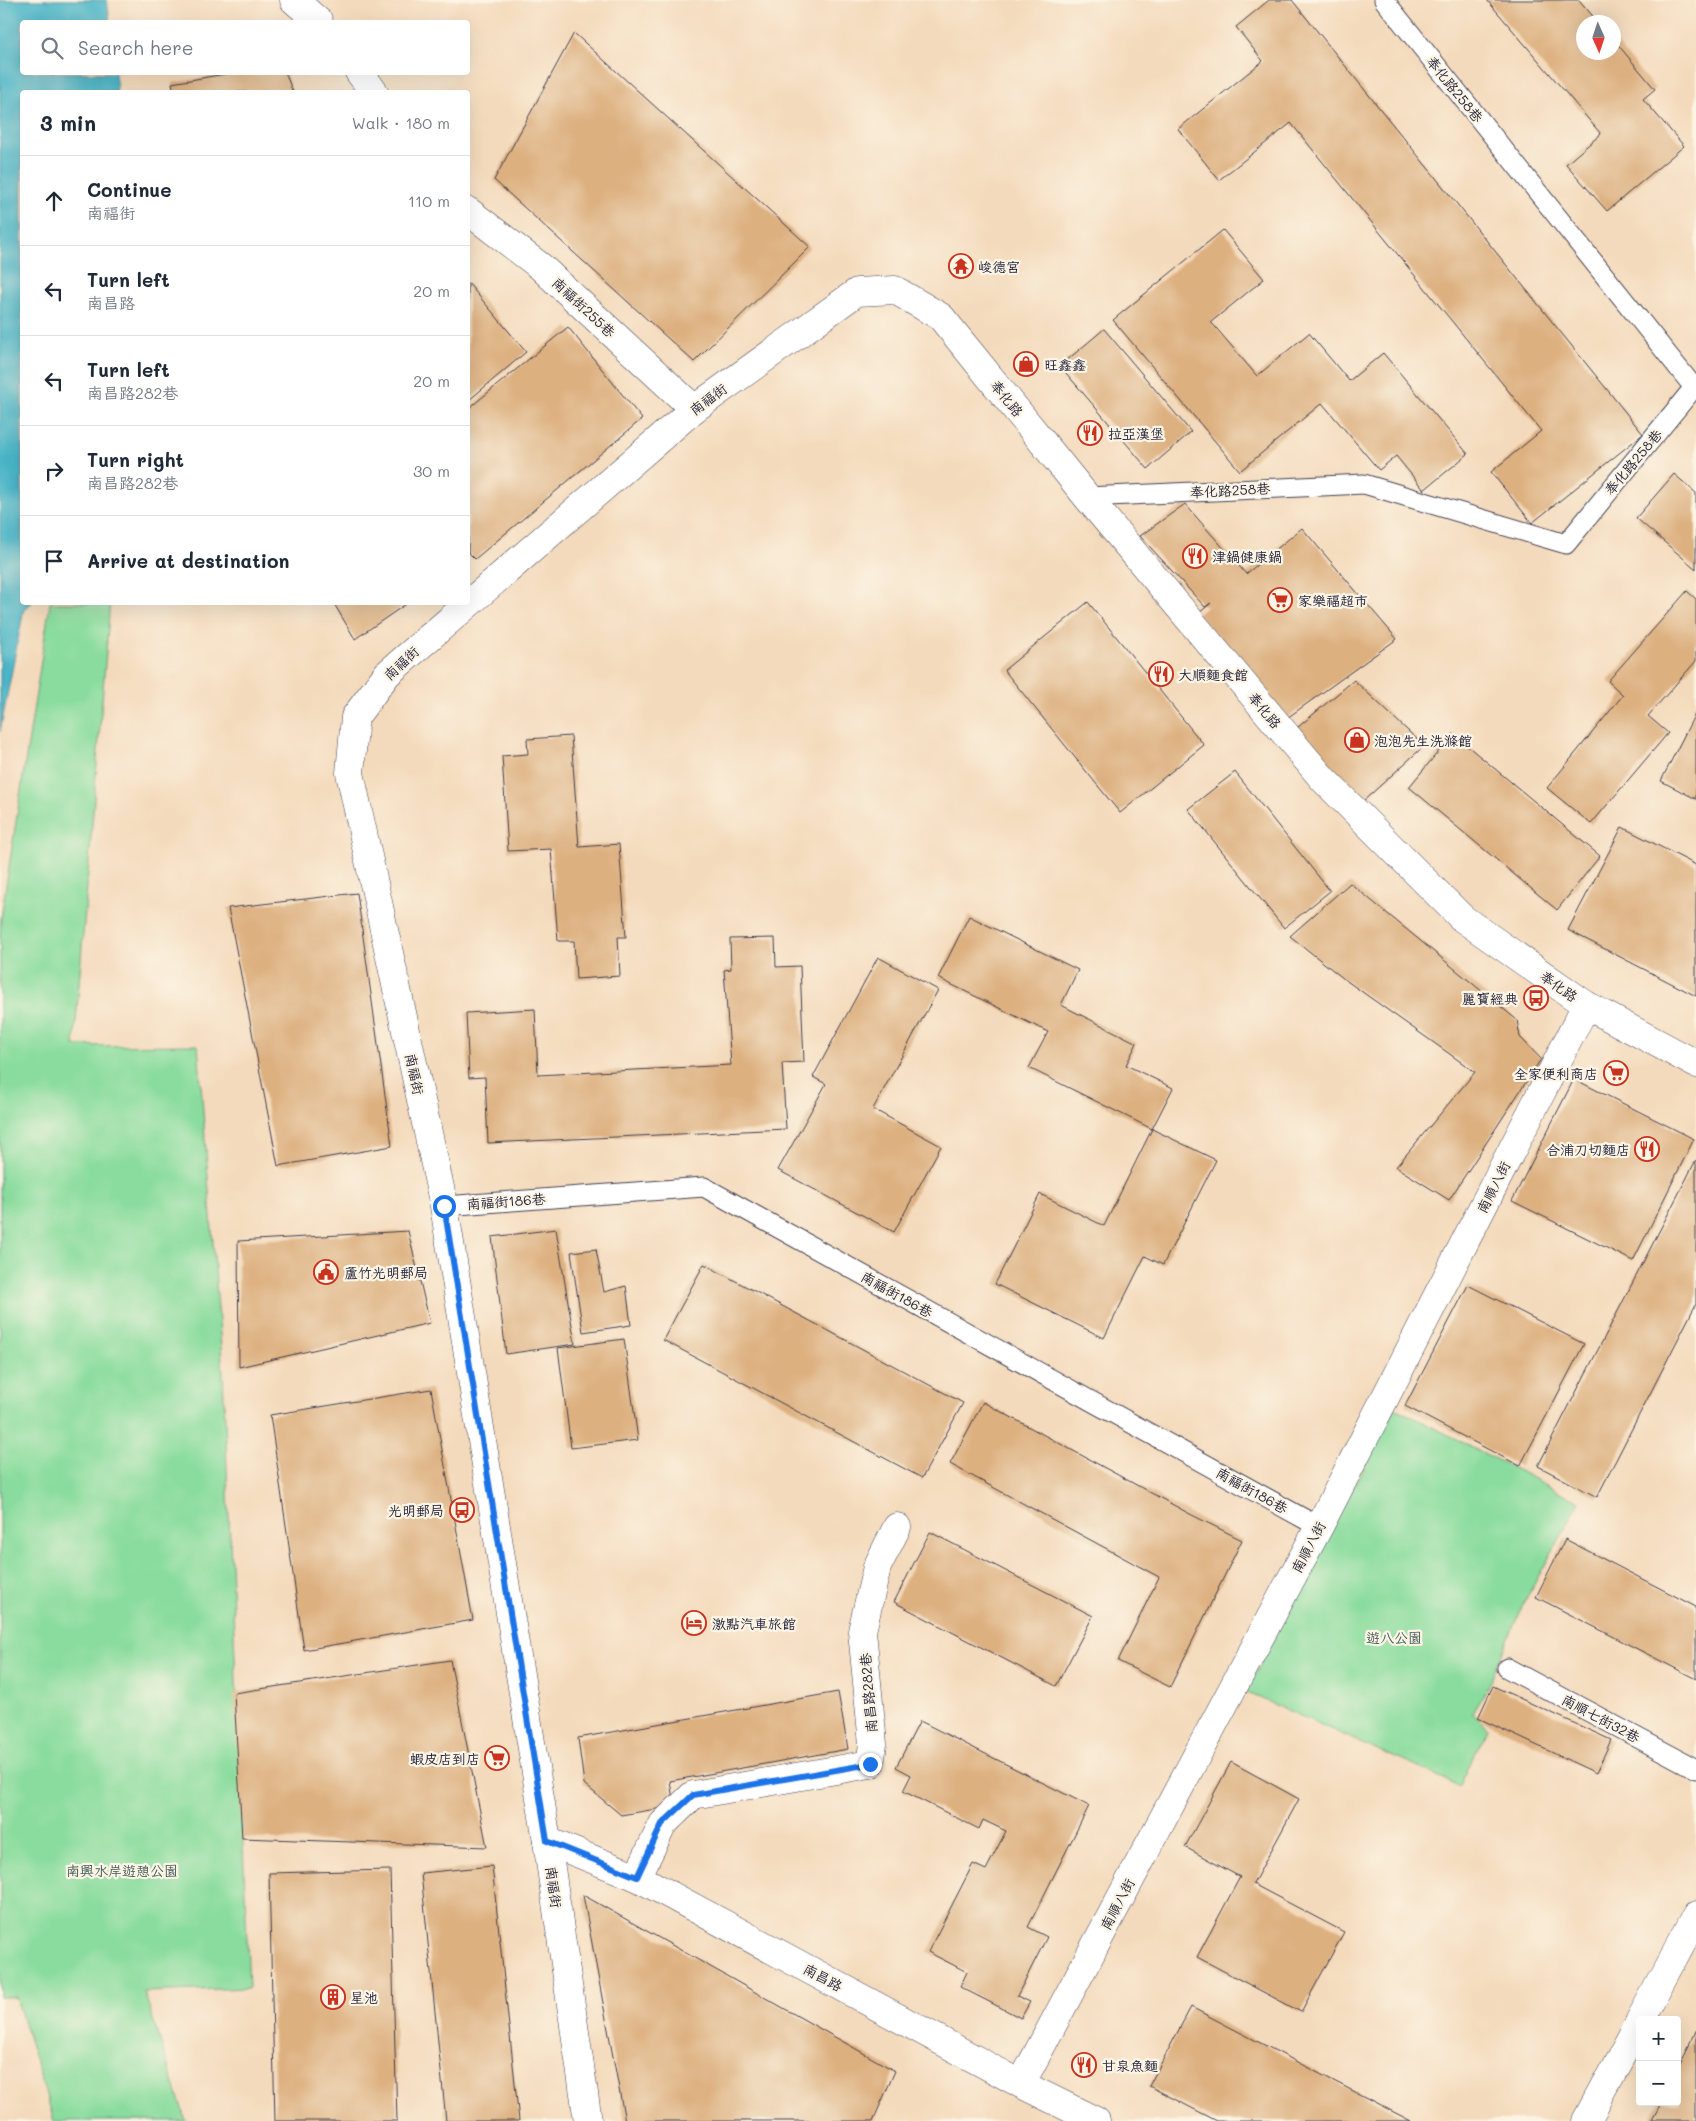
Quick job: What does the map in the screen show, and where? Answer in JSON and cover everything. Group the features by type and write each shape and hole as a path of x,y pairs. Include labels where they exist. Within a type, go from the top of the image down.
{"street":[{"path":"294,0 317,20"},
{"path":"360,75 372,90"},
{"name":"南福街255巷","path":"470,213 541,267 694,409"},
{"name":"南福街","path":"470,602 694,409 857,292 895,290"},
{"name":"奉化路","path":"895,290 941,317 1087,497 1323,779 1462,918 1586,1005 1696,1064"},
{"name":"南福街","path":"467,605 387,674 356,717 350,773 444,1206 547,1841 588,2121"},
{"name":"南順八街","path":"1021,2084 1319,1528 1586,1005"},
{"name":"南昌路282巷","path":"637,1877 662,1824 693,1795 870,1764 873,1744 862,1631 877,1567 897,1527"},
{"name":"南昌路","path":"547,1841 637,1877 1021,2084 1096,2121"},
{"path":"1642,2016 1696,1916"},
{"path":"1586,2121 1636,2027"}],"lane":[{"name":"奉化路258巷","path":"1087,497 1364,484 1566,544 1696,388 1384,0"},
{"name":"南福街186巷","path":"444,1206 704,1187 1319,1528"},
{"name":"南順七街32巷","path":"1507,1668 1696,1769"}],"green space":[{"name":"南興水岸遊憩公園","path":"50,605 110,605 74,1046 198,1045 223,1374 249,1988 144,1992 186,2121 54,2121 16,1997 0,1997 1,918"},
{"name":"遊八公園","path":"1395,1408 1580,1502 1522,1606 1488,1687 1472,1713 1489,1728 1460,1786 1246,1692"}],"water":[{"path":"0,0 107,0 110,20 20,20 20,75 115,75 117,90 20,90 20,605 29,605 24,609 0,732"}],"building":[{"path":"1269,0 1292,0 1643,434 1532,523 1491,472 1541,431 1291,123 1219,180 1178,129 1263,61 1236,27"},
{"path":"1487,0 1579,0 1592,15 1576,15 1576,60 1621,60 1621,48 1655,89 1643,99 1684,146 1607,211 1566,164 1601,134"},
{"path":"574,33 810,247 694,362 494,180"},
{"path":"219,75 286,75 292,90 174,90 172,83"},
{"path":"1223,230 1264,279 1211,322 1257,376 1309,333 1349,381 1383,353 1468,454 1424,490 1396,456 1379,470 1322,403 1240,471 1113,320"},
{"path":"470,285 526,352 470,399"},
{"path":"568,327 642,419 475,559 470,554 470,407"},
{"path":"1104,329 1191,432 1148,469 1060,366"},
{"path":"1674,474 1696,493 1696,569 1636,518"},
{"path":"1185,504 1246,574 1302,528 1397,639 1287,718 1198,614 1211,603 1205,607 1140,536"},
{"path":"1687,591 1696,599 1696,661 1648,716 1668,733 1591,824 1547,788 1623,695 1608,681"},
{"path":"1088,602 1204,745 1120,813 1004,670"},
{"path":"335,605 405,605 355,639"},
{"name":"泡泡先生洗滌館","path":"1354,680 1424,746 1360,804 1291,733"},
{"path":"1696,712 1696,799 1661,781"},
{"path":"1453,734 1600,856 1557,910 1409,787"},
{"path":"571,736 579,847 619,844 626,937 618,937 620,976 576,979 574,941 558,941 551,849 508,851 502,756 528,754 527,739"},
{"path":"1235,772 1330,891 1284,928 1188,809"},
{"path":"1622,827 1696,865 1696,996 1568,930"},
{"path":"1350,883 1517,1020 1520,1037 1541,1059 1449,1200 1396,1167 1475,1072 1344,979 1290,936"},
{"path":"357,893 392,1146 278,1166 228,908"},
{"path":"969,916 1078,970 1061,1005 1137,1043 1126,1065 1173,1088 1152,1129 1029,1068 1048,1032 938,978"},
{"path":"775,938 776,967 800,966 804,1062 782,1063 786,1129 488,1143 485,1077 469,1078 466,1013 535,1009 538,1075 731,1065 724,970 731,969 730,939"},
{"path":"878,957 938,990 873,1109 941,1146 894,1232 778,1170 826,1084 813,1077"},
{"path":"1574,1079 1694,1139 1633,1261 1512,1201"},
{"path":"1152,1129 1216,1160 1163,1265 1145,1256 1104,1338 995,1284 1040,1194 1104,1226"},
{"path":"1696,1160 1696,1304 1597,1497 1538,1466"},
{"path":"556,1229 575,1344 506,1354 492,1237"},
{"path":"408,1231 430,1323 239,1367 238,1241"},
{"path":"596,1249 604,1292 626,1286 631,1325 583,1332 571,1252"},
{"path":"704,1264 963,1403 922,1478 663,1340"},
{"path":"1468,1285 1584,1344 1520,1466 1405,1406"},
{"path":"624,1339 638,1440 571,1448 558,1348"},
{"path":"431,1389 473,1620 304,1650 270,1415"},
{"path":"983,1402 1190,1514 1242,1540 1170,1687 1118,1661 1159,1577 950,1464"},
{"path":"930,1532 1093,1616 1056,1686 894,1602"},
{"path":"1565,1539 1696,1607 1696,1679 1536,1597"},
{"path":"450,1660 487,1847 242,1838 234,1693"},
{"path":"1493,1686 1611,1740 1596,1773 1478,1718"},
{"path":"838,1692 848,1749 670,1781 674,1806 621,1815 584,1784 578,1738"},
{"path":"920,1721 1089,1806 1028,1927 1047,1937 1017,1996 1030,2002 1021,2018 960,1987 967,1972 928,1952 973,1864 986,1870 1006,1831 983,1820 979,1829 903,1791 911,1775 896,1767"},
{"path":"1231,1762 1299,1799 1253,1884 1344,1932 1301,2012 1197,1957 1240,1877 1185,1847"},
{"path":"492,1866 519,2121 446,2121 421,1873"},
{"name":"星池","path":"390,1870 397,2121 275,2121 269,1873"},
{"path":"583,1895 895,2071 873,2121 625,2121"},
{"path":"1191,2007 1411,2121 1217,2121 1149,2086"},
{"path":"1696,2031 1696,2121 1650,2121 1658,2106 1681,2106 1681,2060"}],"place":[{"name":"峻德宮","path":"961,266"},
{"name":"旺鑫鑫","path":"1026,364"},
{"name":"拉亞漢堡","path":"1090,433"},
{"name":"津鍋健康鍋","path":"1195,556"},
{"name":"家樂福超市","path":"1280,600"},
{"name":"大順麵食館","path":"1161,674"},
{"name":"泡泡先生洗滌館","path":"1357,740"},
{"name":"麗寶經典","path":"1536,998"},
{"name":"全家便利商店","path":"1616,1073"},
{"name":"合浦刀切麵店","path":"1647,1149"},
{"name":"蘆竹光明郵局","path":"326,1272"},
{"name":"光明郵局","path":"462,1510"},
{"name":"激點汽車旅館","path":"694,1623"},
{"name":"蝦皮店到店","path":"497,1758"},
{"name":"星池","path":"333,1997"},
{"name":"甘泉魚麵","path":"1084,2065"}],"route":[{"path":"444,1206 547,1841 637,1877 662,1824 693,1795 870,1764"}]}
